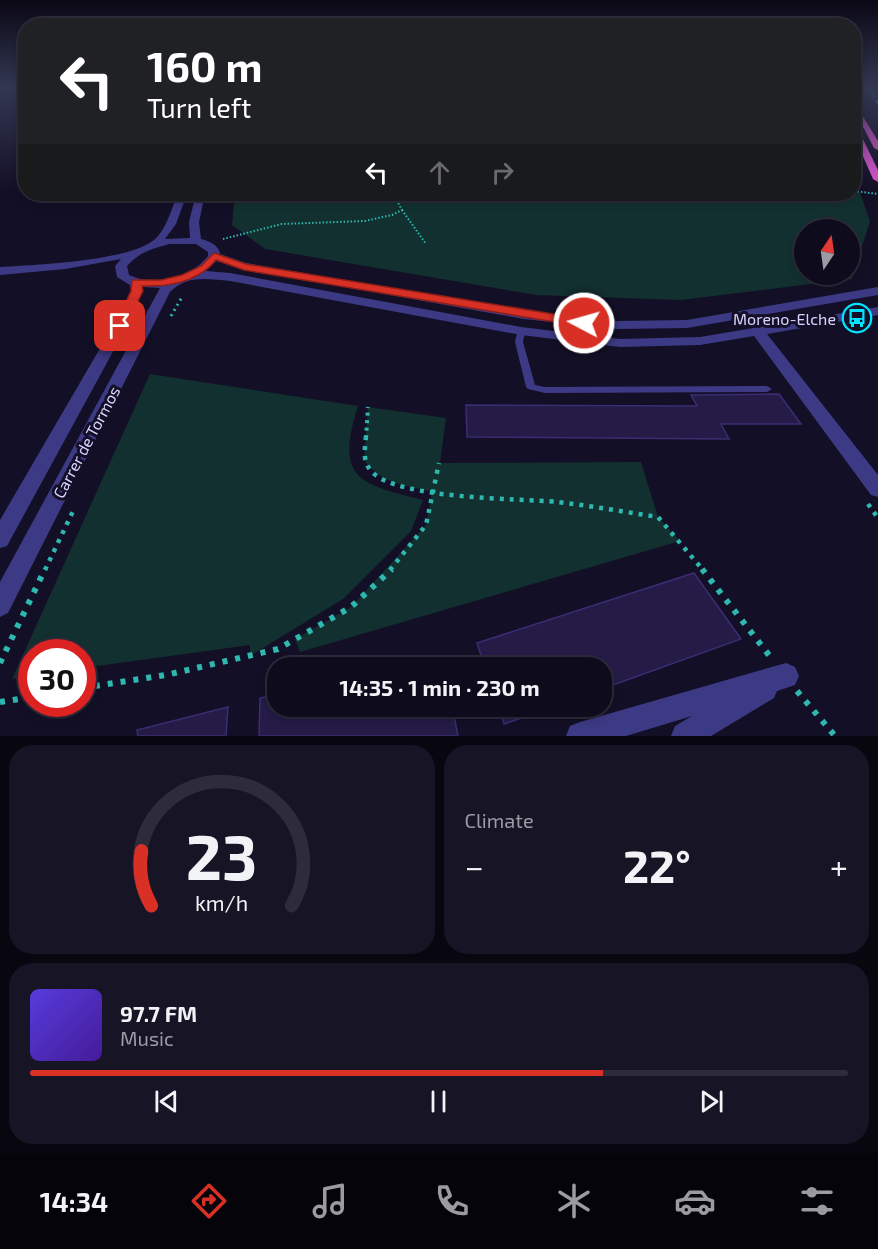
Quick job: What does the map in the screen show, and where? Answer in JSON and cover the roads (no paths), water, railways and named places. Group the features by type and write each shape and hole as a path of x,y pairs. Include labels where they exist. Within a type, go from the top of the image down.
{"highway":[{"path":"864,122 878,148"},
{"path":"861,144 878,179"}],"street":[{"path":"156,244 171,224 179,201"},
{"path":"196,241 194,222 199,201"},
{"path":"0,272 65,266 135,253 156,244 196,241 211,247 214,256"},
{"path":"120,272 121,266 135,253"},
{"path":"65,266 120,272 123,276 136,282 177,285 204,268 214,256"},
{"path":"214,256 244,266 524,315 617,326 687,324 878,291"},
{"path":"195,274 230,277 521,331 567,338 631,343 700,341 878,311"},
{"name":"Carrer de Tormos","path":"0,539 120,326 137,291 136,282"},
{"name":"Carrer de Tormos","path":"0,605 165,290 177,285"},
{"path":"758,333 878,489"},
{"path":"580,736 786,676 685,736"}],"lane":[{"path":"521,331 519,342 531,387 545,390 767,389"}],"place":[{"name":"Moreno-Elche","path":"857,318"}]}
